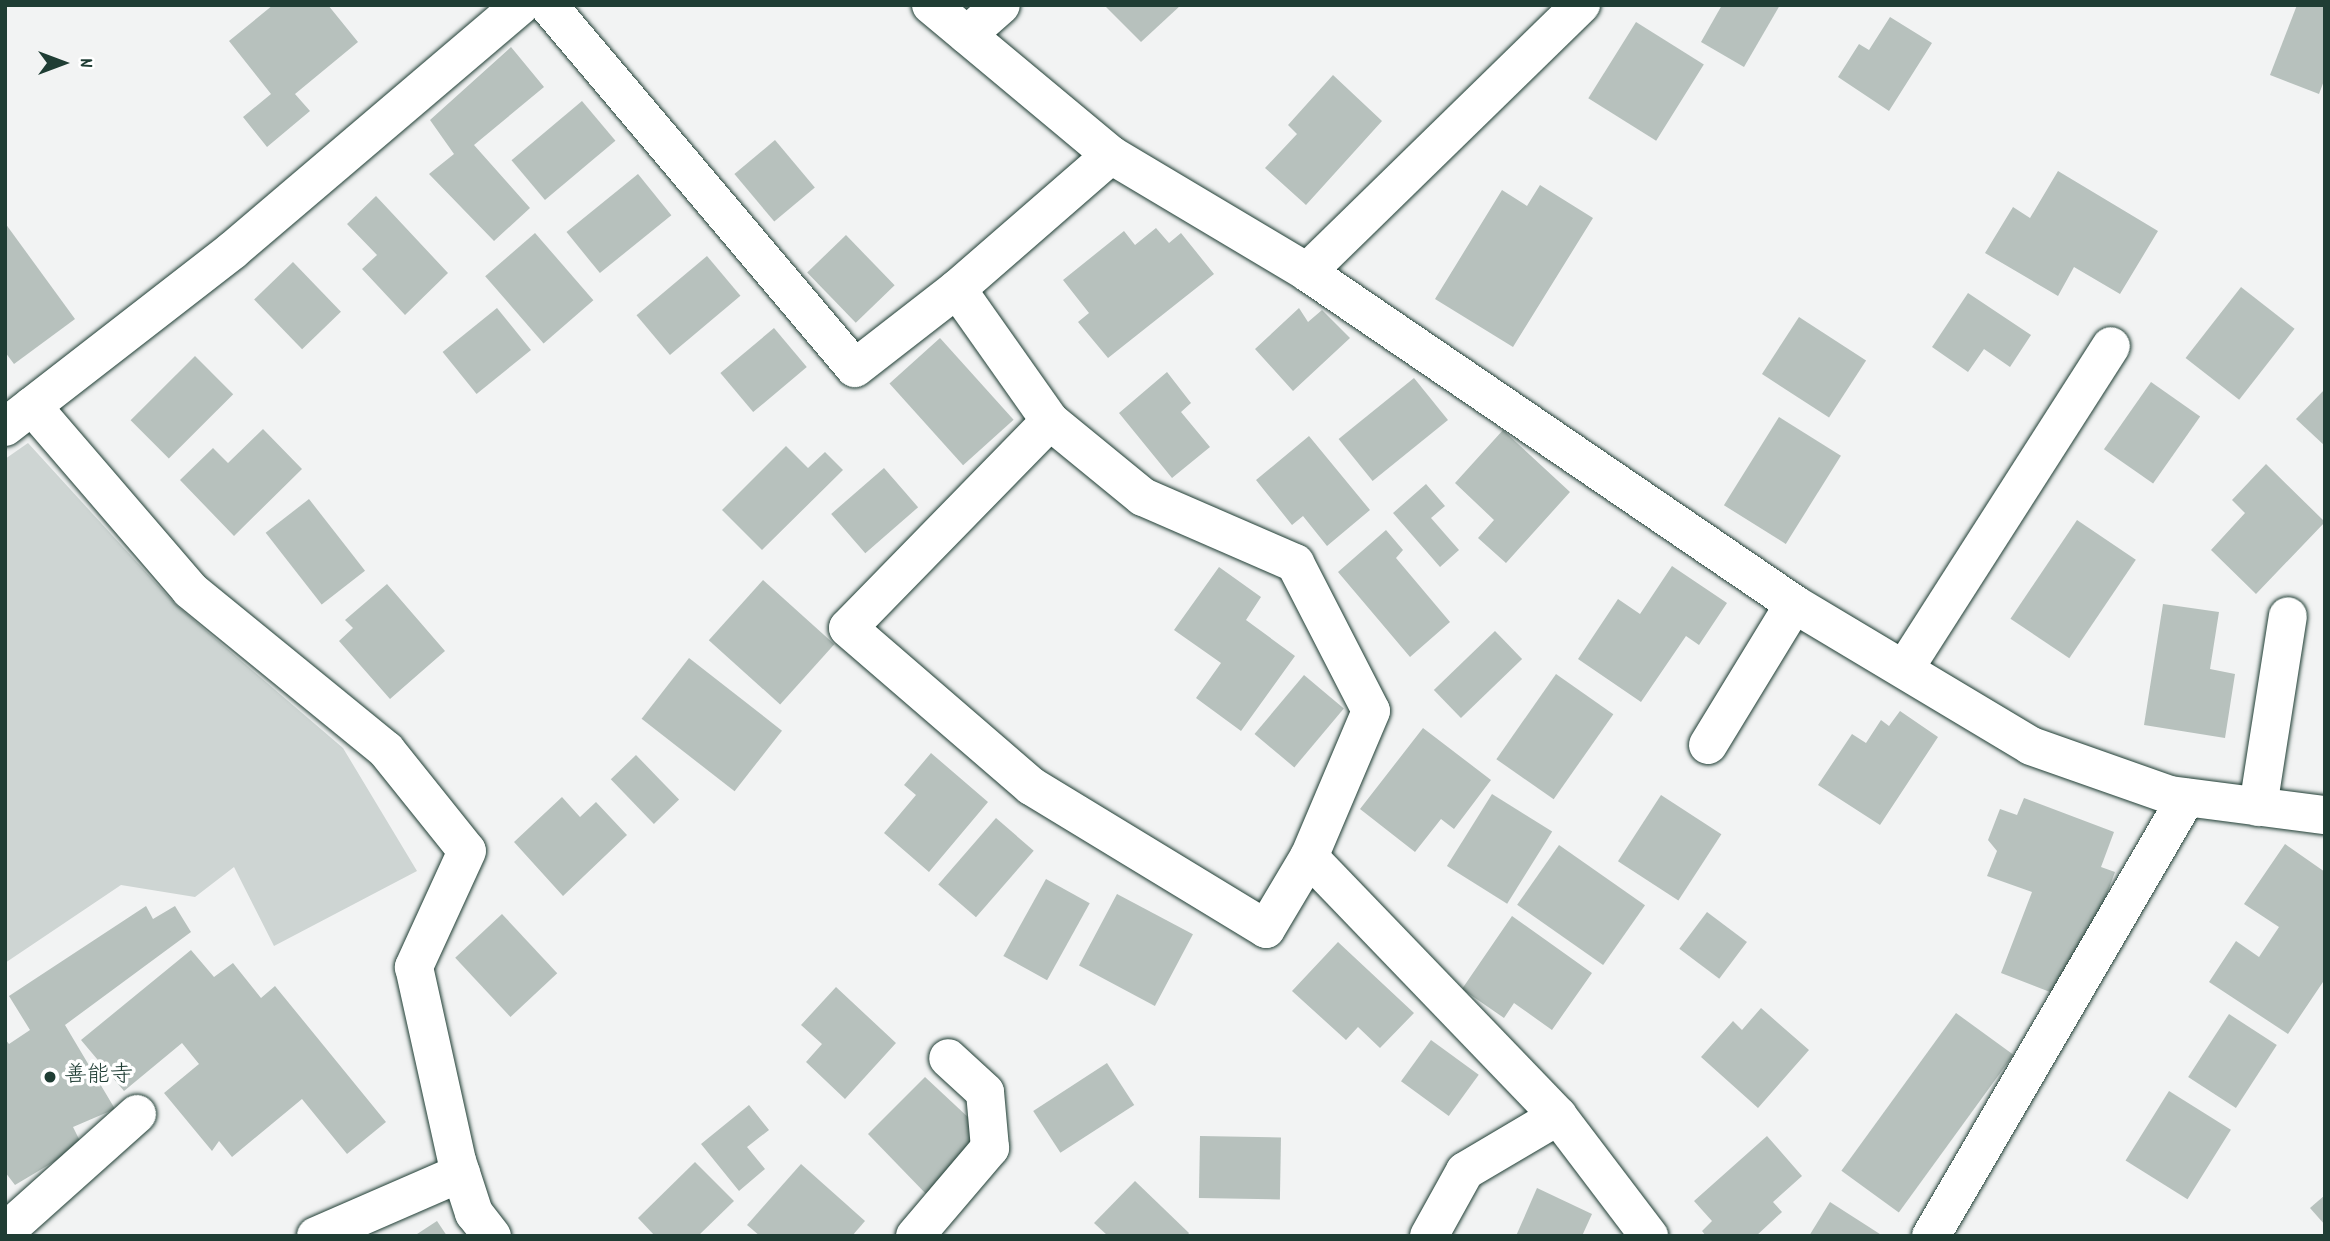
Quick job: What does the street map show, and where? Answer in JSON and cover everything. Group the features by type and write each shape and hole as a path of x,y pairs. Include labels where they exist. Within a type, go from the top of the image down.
{"street":[{"path":"492,1236 474,1213 461,1173 414,967 467,851 386,750 190,590 18,416 233,250 521,5"},
{"path":"548,5 855,368 957,289 1111,155"},
{"path":"931,5 1111,155 1307,272 1794,604 1905,667 2031,746 2186,798 2325,815"},
{"path":"967,35 1001,5"},
{"path":"1307,272 1581,5"},
{"path":"957,289 1050,421 1143,496 1295,563 1371,711 1309,857 1266,929 1031,786 848,628 1050,421"},
{"path":"1905,667 2111,346"},
{"path":"1708,745 1794,604"},
{"path":"2258,807 2288,616"},
{"path":"1931,1236 2186,798"},
{"path":"1309,857 1558,1116 1649,1236"},
{"path":"915,1236 990,1148 985,1092 948,1058"},
{"path":"5,1232 137,1114"},
{"path":"1429,1236 1465,1171 1558,1116"},
{"path":"316,1236 461,1173"}],"shaded area":[{"path":"28,443 175,604 343,748 417,871 274,946 234,867 195,897 121,885 5,963 5,459"}],"building":[{"path":"273,5 328,5 358,42 295,94 310,111 267,147 243,117 271,94 229,41"},
{"path":"1104,5 1181,5 1141,42"},
{"path":"1722,5 1780,5 1744,67 1701,42"},
{"path":"2297,5 2325,6 2325,78 2319,94 2270,75"},
{"path":"1890,17 1932,43 1889,111 1838,77 1859,44 1869,50"},
{"path":"1636,22 1704,64 1656,141 1588,98"},
{"path":"511,47 544,87 474,145 530,208 494,241 429,174 454,154 430,120"},
{"path":"1333,75 1382,121 1306,205 1265,168 1297,134 1288,125"},
{"path":"582,101 615,141 545,200 512,160"},
{"path":"775,140 815,187 774,222 734,174"},
{"path":"2058,171 2158,231 2120,294 2074,267 2058,296 1985,253 2013,207 2030,218"},
{"path":"638,174 671,215 600,273 567,232"},
{"path":"1540,185 1593,218 1513,347 1435,299 1502,190 1527,206"},
{"path":"376,196 448,273 405,315 362,269 377,255 347,224"},
{"path":"5,223 75,319 14,364 5,352"},
{"path":"1156,228 1169,243 1181,233 1214,274 1108,358 1078,322 1089,313 1063,280 1124,231 1135,245"},
{"path":"535,233 593,300 544,343 485,276"},
{"path":"846,235 895,285 856,323 807,273"},
{"path":"707,256 740,296 670,355 637,315"},
{"path":"293,262 341,312 302,349 254,300"},
{"path":"2241,287 2295,329 2239,400 2186,358"},
{"path":"1968,293 2031,335 2010,367 1984,349 1968,372 1932,347"},
{"path":"497,308 531,350 477,394 443,352"},
{"path":"1299,308 1308,322 1322,310 1350,338 1293,391 1255,349"},
{"path":"1799,317 1866,361 1829,418 1762,374"},
{"path":"774,328 807,367 753,412 720,373"},
{"path":"940,338 1014,420 963,465 889,384"},
{"path":"195,356 233,394 169,459 131,420"},
{"path":"1167,372 1191,403 1181,412 1210,447 1172,478 1119,413"},
{"path":"1414,378 1448,420 1373,481 1339,439"},
{"path":"2151,382 2200,416 2153,484 2104,449"},
{"path":"2325,389 2325,446 2296,419"},
{"path":"1779,417 1841,456 1786,544 1724,505"},
{"path":"263,429 302,469 234,536 180,480 213,448 228,463"},
{"path":"1503,430 1570,492 1506,563 1478,538 1494,520 1455,483"},
{"path":"1309,436 1370,510 1327,546 1303,516 1292,525 1256,480"},
{"path":"786,446 808,468 825,452 843,470 762,550 722,510"},
{"path":"2266,464 2325,522 2256,594 2211,550 2245,513 2232,500"},
{"path":"884,468 918,507 865,553 831,514"},
{"path":"1426,484 1445,506 1431,518 1459,550 1440,567 1393,513"},
{"path":"309,499 365,571 322,605 266,533"},
{"path":"2077,520 2136,560 2069,658 2010,619"},
{"path":"1386,530 1403,550 1396,558 1450,622 1410,657 1338,572"},
{"path":"1672,566 1727,603 1699,645 1686,636 1641,702 1578,659 1618,599 1640,614"},
{"path":"1219,567 1261,597 1246,620 1295,656 1241,731 1196,698 1221,663 1174,630"},
{"path":"763,580 834,644 780,704 709,640"},
{"path":"387,584 445,651 390,699 339,641 353,628 345,620"},
{"path":"2163,604 2219,612 2210,669 2235,674 2225,738 2144,725"},
{"path":"1495,631 1522,659 1461,718 1434,690"},
{"path":"689,658 782,731 735,791 642,719"},
{"path":"1556,674 1613,714 1554,799 1496,759"},
{"path":"1304,675 1344,708 1294,767 1255,734"},
{"path":"1900,711 1938,737 1880,825 1818,785 1852,734 1866,743 1881,720 1889,726"},
{"path":"1423,728 1491,780 1454,829 1441,819 1415,852 1360,809"},
{"path":"931,753 988,802 929,872 884,833 916,795 904,785"},
{"path":"636,755 679,800 654,824 611,779"},
{"path":"1492,794 1552,832 1507,904 1447,866"},
{"path":"1661,795 1721,834 1678,900 1618,861"},
{"path":"562,797 580,817 596,802 627,835 563,896 514,842"},
{"path":"2024,798 2114,832 2101,867 2115,872 2068,999 2001,973 2032,892 1987,876 1997,851 1988,840 2000,809 2017,815"},
{"path":"996,818 1034,851 976,917 938,884"},
{"path":"2285,844 2325,872 2325,979 2288,1034 2209,982 2236,941 2259,957 2279,927 2244,904"},
{"path":"1559,845 1645,905 1603,965 1517,905"},
{"path":"1046,879 1090,903 1047,980 1003,956"},
{"path":"1117,894 1193,934 1155,1006 1079,966"},
{"name":"善能寺","path":"146,906 153,919 175,906 191,932 65,1025 115,1109 73,1127 82,1145 15,1185 5,1172 5,1039 9,1044 30,1030 9,996"},
{"path":"1707,912 1747,942 1719,979 1679,949"},
{"path":"502,914 557,973 510,1017 455,958"},
{"path":"1512,916 1592,973 1552,1030 1514,1003 1504,1018 1462,989"},
{"path":"1338,942 1414,1013 1380,1048 1358,1027 1346,1040 1292,991"},
{"path":"191,950 214,977 233,963 261,998 275,986 386,1122 347,1154 302,1099 232,1157 219,1141 212,1151 164,1093 199,1064 182,1043 124,1091 81,1040"},
{"path":"836,987 896,1043 845,1099 806,1062 822,1044 801,1025"},
{"path":"1761,1008 1809,1050 1758,1108 1701,1057 1733,1021 1742,1030"},
{"path":"1956,1013 2013,1055 1899,1212 1841,1171"},
{"path":"2229,1014 2277,1045 2236,1108 2188,1077"},
{"path":"1431,1040 1479,1075 1449,1116 1401,1081"},
{"path":"1107,1063 1134,1105 1060,1153 1033,1111"},
{"path":"925,1077 970,1119 970,1151 928,1196 868,1134"},
{"path":"2169,1091 2231,1130 2187,1199 2126,1161"},
{"path":"749,1105 769,1130 747,1147 765,1169 739,1191 701,1144"},
{"path":"1200,1136 1281,1137 1280,1199 1199,1198"},
{"path":"1767,1136 1802,1176 1773,1202 1782,1212 1756,1236 1706,1236 1702,1231 1712,1221 1694,1201"},
{"path":"695,1162 734,1201 698,1236 655,1236 638,1218"},
{"path":"801,1164 865,1221 852,1236 760,1236 747,1225"},
{"path":"1135,1181 1189,1233 1187,1236 1108,1236 1094,1223"},
{"path":"1537,1188 1592,1214 1582,1236 1516,1236"},
{"path":"2325,1195 2325,1225 2310,1208"},
{"path":"1830,1202 1883,1236 1809,1236"},
{"path":"437,1221 447,1236 414,1236"}],"place":[{"name":"善能寺","path":"50,1077"}]}
